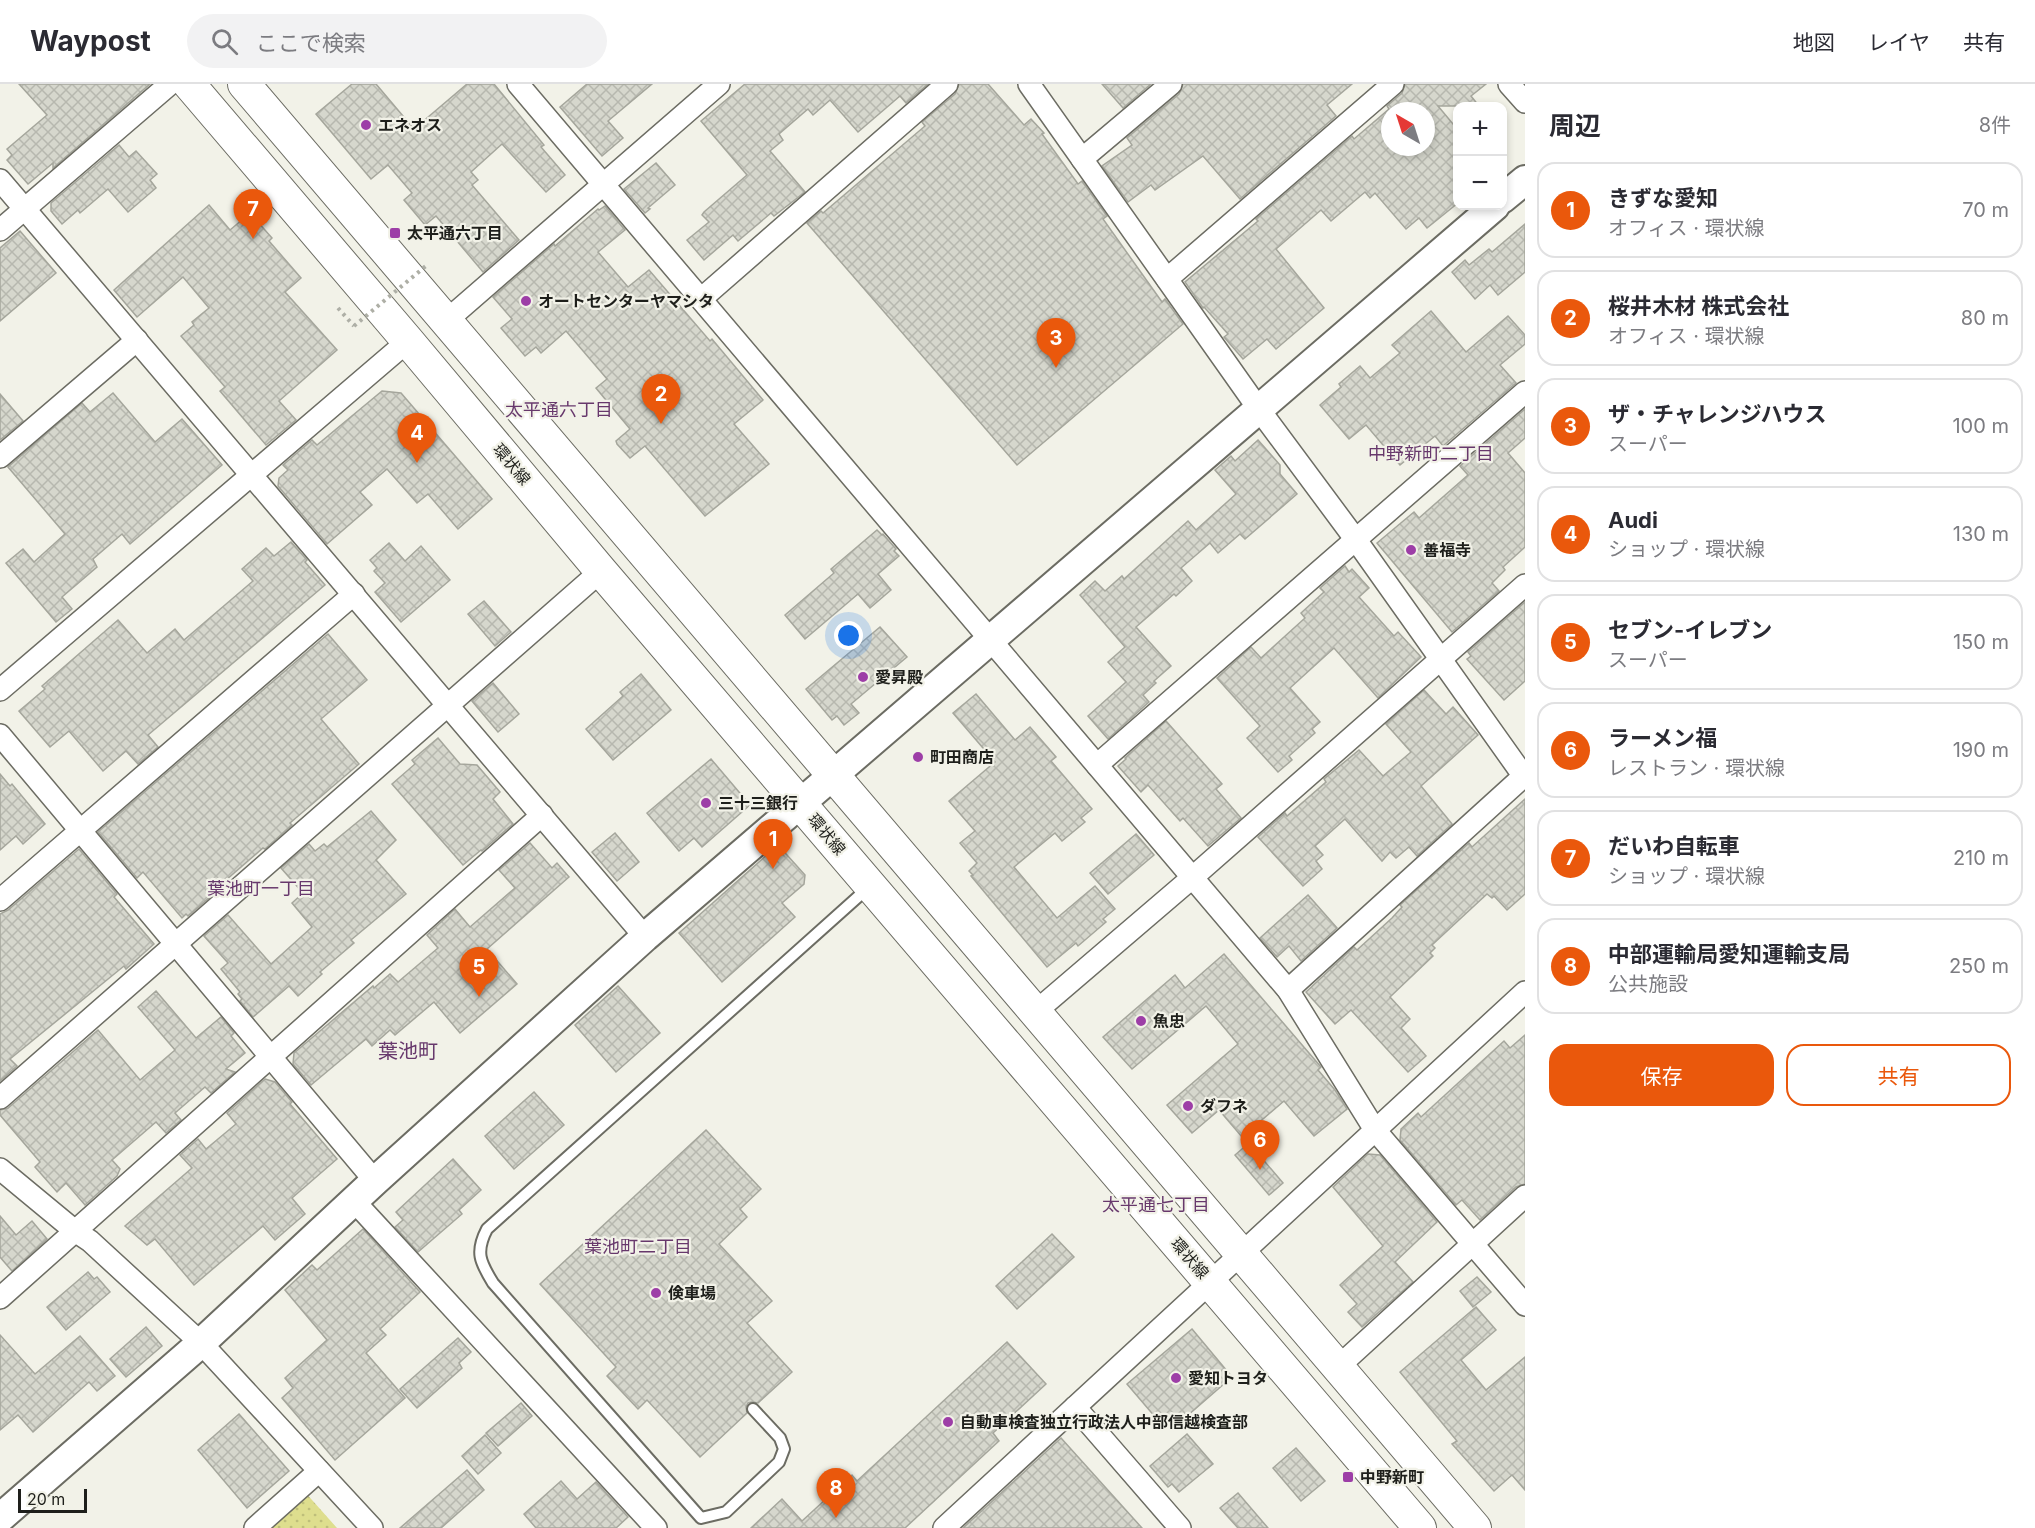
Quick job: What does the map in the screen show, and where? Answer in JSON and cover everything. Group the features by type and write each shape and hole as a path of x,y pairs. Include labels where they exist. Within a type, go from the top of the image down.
{"main road":[{"name":"環状線","path":"189,84 601,571 1420,1528"},
{"path":"244,84 1475,1528"}],"street":[{"path":"0,230 170,84"},
{"path":"518,84 1288,990 1375,1130 1525,1305"},
{"path":"446,321 719,84"},
{"path":"701,299 947,84"},
{"path":"1029,84 1258,408 1356,540 1525,776 1288,990"},
{"path":"1082,159 1171,84"},
{"path":"1167,279 1393,84"},
{"path":"1509,84 1525,102"},
{"path":"0,180 645,937"},
{"path":"1507,196 1525,180"},
{"path":"0,1518 201,1342 645,937 1490,210"},
{"path":"0,457 137,340"},
{"path":"0,690 408,341"},
{"path":"1097,765 1525,392"},
{"path":"0,1098 601,571"},
{"path":"1034,1013 1193,877 1525,585"},
{"path":"0,900 354,594"},
{"path":"0,735 375,1181"},
{"path":"0,1298 542,815"},
{"path":"944,1528 1525,992"},
{"path":"0,1168 90,1241 201,1342 372,1528"},
{"path":"1338,1367 1525,1196"},
{"path":"354,1201 656,1528"},
{"path":"1075,1407 1171,1525"},
{"path":"255,1528 319,1471"}],"lane":[{"path":"753,1409 780,1438 784,1449 779,1462 726,1512 700,1518 493,1283 481,1263 480,1243 488,1229 871,886"}],"path":[{"path":"338,308 354,326 427,265"}],"shaded area":[{"path":"304,1491 337,1528 263,1528"}],"building":[{"path":"19,84 150,84 53,168 53,163 28,184 7,160 12,155 7,149 47,115"},
{"path":"352,84 376,84 414,129 467,84 494,84 544,145 541,147 565,175 546,192 502,144 471,172 478,180 472,185 519,240 483,272 436,216 425,225 404,200 412,193 388,165 371,179 316,114"},
{"path":"587,84 652,84 608,121 623,138 602,156 560,107"},
{"path":"745,84 928,84 906,103 900,96 858,132 830,100 813,115 808,109 779,134 783,140 770,151 805,192 774,216 771,213 738,241 733,235 704,260 687,240 709,222 702,215 704,212 747,175 701,121"},
{"path":"959,84 988,84 1024,125 1031,119 1044,133 1042,134 1078,184 1082,181 1107,216 1103,219 1162,302 1165,299 1183,324 1017,465 807,223 821,211 823,213 925,126 922,122 955,94"},
{"path":"1102,84 1151,84 1123,108"},
{"path":"1183,84 1352,84 1327,105 1336,116 1240,199 1203,156 1155,190 1151,185 1128,202 1102,166 1132,145 1127,138 1179,94"},
{"path":"1405,84 1486,84 1471,96 1476,102 1453,102 1453,106 1438,106 1453,124 1453,207 1427,228 1419,218 1406,229 1375,193 1370,198 1365,192 1331,221 1321,210 1276,249 1324,308 1276,349 1267,339 1243,359 1224,337 1228,334 1203,308 1185,282 1258,221 1256,219 1352,136 1354,139 1381,116 1381,156 1435,156 1435,102 1392,102 1402,93"},
{"path":"119,145 129,157 136,151 157,174 150,180 156,188 128,212 108,189 80,213 78,210 62,224 51,211 51,203"},
{"path":"656,163 675,185 645,213 624,189"},
{"path":"209,205 230,230 250,213 272,238 269,241 301,278 285,292 337,350 279,401 296,420 266,445 220,391 225,387 181,336 194,325 192,322 209,308 183,277 137,317 114,290"},
{"path":"605,206 625,230 598,252 628,287 649,270 710,341 712,339 763,400 734,424 769,464 705,516 645,446 630,458 617,444 616,441 630,429 596,388 607,379 566,331 541,353 536,347 525,356 501,328 512,319 493,297 554,244 555,246 598,209"},
{"path":"1525,224 1525,272 1498,295 1490,285 1475,299 1452,272 1465,260 1469,265 1489,249 1492,252"},
{"path":"20,231 56,273 0,321 0,248"},
{"path":"1431,311 1466,352 1508,316 1525,335 1525,344 1500,365 1516,383 1443,446 1435,436 1400,465 1366,425 1349,439 1320,405 1360,366 1370,378 1400,353 1392,345"},
{"path":"382,391 401,393 492,499 458,529 428,494 417,503 387,469 360,492 372,505 327,544 278,486 279,478 288,470 283,465 312,440 317,445"},
{"path":"113,393 155,442 182,419 222,465 130,544 122,534 93,559 97,567 62,597 72,609 56,622 6,563 23,549 34,562 65,534 8,467 82,403 90,412"},
{"path":"0,394 23,421 0,440"},
{"path":"1525,409 1525,438 1508,453 1525,473 1525,547 1503,567 1505,570 1492,583 1499,591 1452,632 1377,543 1414,512 1419,518 1468,475 1460,466"},
{"path":"1258,440 1280,465 1280,474 1297,494 1245,539 1240,534 1218,553 1210,543 1181,568 1192,581 1136,627 1171,666 1154,681 1156,683 1143,695 1149,702 1108,739 1088,716 1126,682 1108,662 1125,647 1080,595 1095,581 1105,591 1122,576 1124,579 1188,521 1196,530 1236,494 1215,470 1231,456 1235,461"},
{"path":"877,530 896,549 894,551 899,556 878,574 891,590 870,608 858,594 805,639 785,615 834,573 831,569"},
{"path":"291,542 325,585 148,735 158,747 138,764 126,751 103,771 69,731 50,747 19,711 45,689 42,686 118,620 147,653 175,629 184,640 253,581 242,569 266,548 274,556"},
{"path":"389,543 405,561 421,546 450,580 401,622 375,592 385,583 374,571 377,568 370,560"},
{"path":"1345,566 1349,572 1352,569 1369,588 1359,597 1394,636 1398,632 1421,657 1378,698 1334,648 1290,688 1320,722 1312,729 1315,733 1289,756 1292,760 1278,772 1247,738 1260,726 1217,678 1251,647 1261,658 1305,618 1301,613 1324,592 1320,588"},
{"path":"484,601 511,632 495,646 468,614"},
{"path":"1525,602 1525,681 1504,700 1467,659 1471,656 1468,652"},
{"path":"880,627 907,657 851,704 859,713 844,725 837,716 832,720 806,689"},
{"path":"328,634 367,680 321,719 359,764 290,823 292,825 265,849 263,848 210,894 211,896 188,916 186,914 182,918 143,872 137,878 98,832"},
{"path":"641,674 671,710 613,760 586,729 623,696 620,692"},
{"path":"493,683 519,714 498,732 472,701"},
{"path":"1424,690 1446,714 1453,707 1478,735 1421,786 1452,824 1417,856 1409,847 1396,858 1390,852 1382,861 1345,819 1315,846 1323,855 1316,861 1322,869 1303,886 1258,837 1285,813 1287,816 1326,782 1324,779 1359,750 1383,776 1411,752 1386,724"},
{"path":"976,694 1015,740 1030,727 1056,757 1051,761 1092,809 1081,818 1085,822 1062,841 1055,833 1014,867 1057,918 1095,886 1115,909 1103,919 1106,922 1078,946 1076,943 1047,967 971,876 973,875 969,871 977,863 960,843 975,831 949,801 995,762 953,713"},
{"path":"1166,721 1222,784 1216,789 1241,818 1208,846 1183,818 1180,821 1148,785 1141,792 1118,766"},
{"path":"438,738 460,764 477,765 500,792 493,799 513,824 463,865 392,784 415,764 412,760"},
{"name":"三十三銀行","path":"711,759 750,805 702,847 694,838 679,851 647,813"},
{"path":"0,774 10,786 12,784 45,824 23,844 16,836 0,850"},
{"path":"1525,799 1525,894 1507,910 1494,896 1492,898 1487,894 1432,945 1435,948 1430,953 1433,956 1390,997 1410,1019 1401,1028 1426,1056 1408,1072 1351,1010 1335,1024 1306,992 1354,947 1357,950 1392,918 1402,907 1400,905 1469,843 1472,847"},
{"path":"371,811 396,840 376,860 406,894 351,940 354,943 320,972 322,974 298,996 289,986 253,1017 240,1001 242,999 238,994 240,992 221,969 228,963 204,936 228,915 271,964 312,927 292,903 303,893 281,868 309,844 315,851 324,844 327,847"},
{"path":"615,833 639,862 617,881 592,852"},
{"path":"1136,834 1154,855 1108,894 1090,873"},
{"path":"530,843 552,868 557,863 569,877 487,949 517,984 460,1033 434,1002 395,1035 390,1030 372,1046 366,1039 311,1085 293,1064 294,1053 373,986 374,988 390,974 398,982 438,948 427,935 455,909 470,927 515,888 499,870"},
{"path":"778,845 805,875 804,884 782,903 795,917 722,982 679,933"},
{"path":"79,849 117,894 114,897 154,944 126,969 124,966 10,1059 17,1066 0,1081 0,914 8,910"},
{"path":"1308,895 1337,928 1301,961 1289,946 1277,957 1260,938"},
{"path":"1224,954 1321,1067 1318,1070 1347,1109 1314,1136 1284,1101 1242,1137 1219,1110 1192,1133 1167,1105 1238,1044 1206,1006 1132,1069 1103,1037 1175,975 1185,988"},
{"path":"618,986 660,1033 616,1072 575,1025"},
{"path":"156,991 196,1038 221,1017 234,1033 231,1036 245,1053 226,1069 235,1072 211,1093 205,1087 175,1113 181,1120 166,1133 156,1122 112,1160 120,1169 117,1176 85,1205 66,1183 57,1192 35,1167 40,1162 0,1115 0,1110 8,1108 98,1030 140,1080 175,1050 138,1007"},
{"path":"1525,1035 1525,1184 1516,1187 1480,1220 1462,1200 1456,1205 1400,1140 1401,1129 1418,1113 1421,1117 1504,1041 1510,1048"},
{"path":"265,1079 275,1082 292,1102 290,1104 337,1159 292,1198 305,1214 275,1240 263,1226 194,1285 155,1239 147,1245 125,1226 192,1168 180,1155 198,1139 206,1149 236,1124 227,1113"},
{"path":"534,1092 564,1125 514,1169 485,1136"},
{"name":"倹車場","path":"706,1130 761,1189 740,1209 747,1217 719,1244 772,1301 747,1323 792,1372 758,1403 748,1403 747,1413 700,1457 647,1400 638,1409 607,1376 616,1367 540,1284"},
{"path":"1249,1143 1283,1183 1269,1195 1235,1155"},
{"path":"1368,1154 1380,1155 1437,1222 1395,1262 1413,1282 1362,1327 1348,1312 1357,1304 1340,1285 1383,1246 1333,1187"},
{"path":"453,1159 481,1190 459,1210 462,1214 418,1252 395,1227 403,1220 396,1212"},
{"path":"0,1216 16,1235 32,1221 47,1239 12,1271 0,1257"},
{"path":"363,1229 420,1292 380,1329 386,1335 366,1353 405,1398 335,1460 282,1398 293,1388 285,1378 327,1340 285,1290 312,1265 317,1270"},
{"path":"1052,1234 1074,1257 1017,1309 996,1286"},
{"path":"88,1272 94,1279 97,1277 110,1292 66,1330 47,1307"},
{"path":"1477,1277 1491,1292 1473,1307 1460,1291"},
{"path":"1476,1307 1496,1330 1461,1360 1486,1390 1525,1357 1525,1490 1512,1475 1494,1491 1452,1444 1457,1441 1400,1372"},
{"path":"146,1327 162,1346 126,1377 110,1359"},
{"path":"1192,1329 1232,1377 1187,1416 1156,1418 1127,1384"},
{"path":"0,1335 35,1374 80,1336 115,1376 97,1391 89,1382 33,1432 18,1415 0,1430"},
{"path":"458,1338 471,1352 459,1363 462,1368 417,1408 400,1389"},
{"path":"1007,1342 1046,1384 993,1433 999,1441 905,1528 751,1528 782,1499 802,1521 852,1475 857,1481"},
{"path":"521,1403 532,1416 498,1446 486,1433"},
{"path":"239,1414 289,1471 247,1508 198,1450"},
{"path":"1187,1434 1213,1464 1179,1492 1172,1484 1168,1487 1150,1466"},
{"path":"485,1435 501,1453 478,1474 462,1456"},
{"path":"1061,1438 1142,1528 963,1528 1011,1484"},
{"path":"1296,1448 1325,1481 1301,1501 1273,1468"},
{"path":"467,1470 484,1490 441,1528 400,1528"},
{"path":"561,1481 577,1499 596,1482 628,1517 616,1528 536,1528 524,1514"},
{"path":"1238,1493 1268,1528 1238,1528 1220,1508"}],"place":[{"name":"エネオス","path":"366,125"},
{"name":"太平通六丁目","path":"395,233"},
{"name":"だいわ自転車","path":"253,239"},
{"name":"オートセンターヤマシタ","path":"526,301"},
{"name":"ザ・チャレンジハウス","path":"1056,368"},
{"name":"桜井木材 株式会社","path":"661,424"},
{"name":"Audi","path":"417,463"},
{"name":"善福寺","path":"1411,550"},
{"name":"愛昇殿","path":"863,677"},
{"name":"町田商店","path":"918,757"},
{"name":"三十三銀行","path":"706,803"},
{"name":"きずな愛知","path":"773,869"},
{"name":"セブン-イレブン","path":"479,997"},
{"name":"魚忠","path":"1141,1021"},
{"name":"ダフネ","path":"1188,1106"},
{"name":"ラーメン福","path":"1260,1170"},
{"name":"倹車場","path":"656,1293"},
{"name":"愛知トヨタ","path":"1176,1378"},
{"name":"自動車検査独立行政法人中部信越検査部","path":"948,1422"},
{"name":"中野新町","path":"1348,1477"},
{"name":"中部運輸局愛知運輸支局","path":"836,1518"}],"district":[{"name":"太平通六丁目","path":"559,409"},
{"name":"中野新町二丁目","path":"1431,453"},
{"name":"葉池町一丁目","path":"261,888"},
{"name":"葉池町","path":"408,1051"},
{"name":"太平通七丁目","path":"1156,1204"},
{"name":"葉池町二丁目","path":"638,1246"}]}
